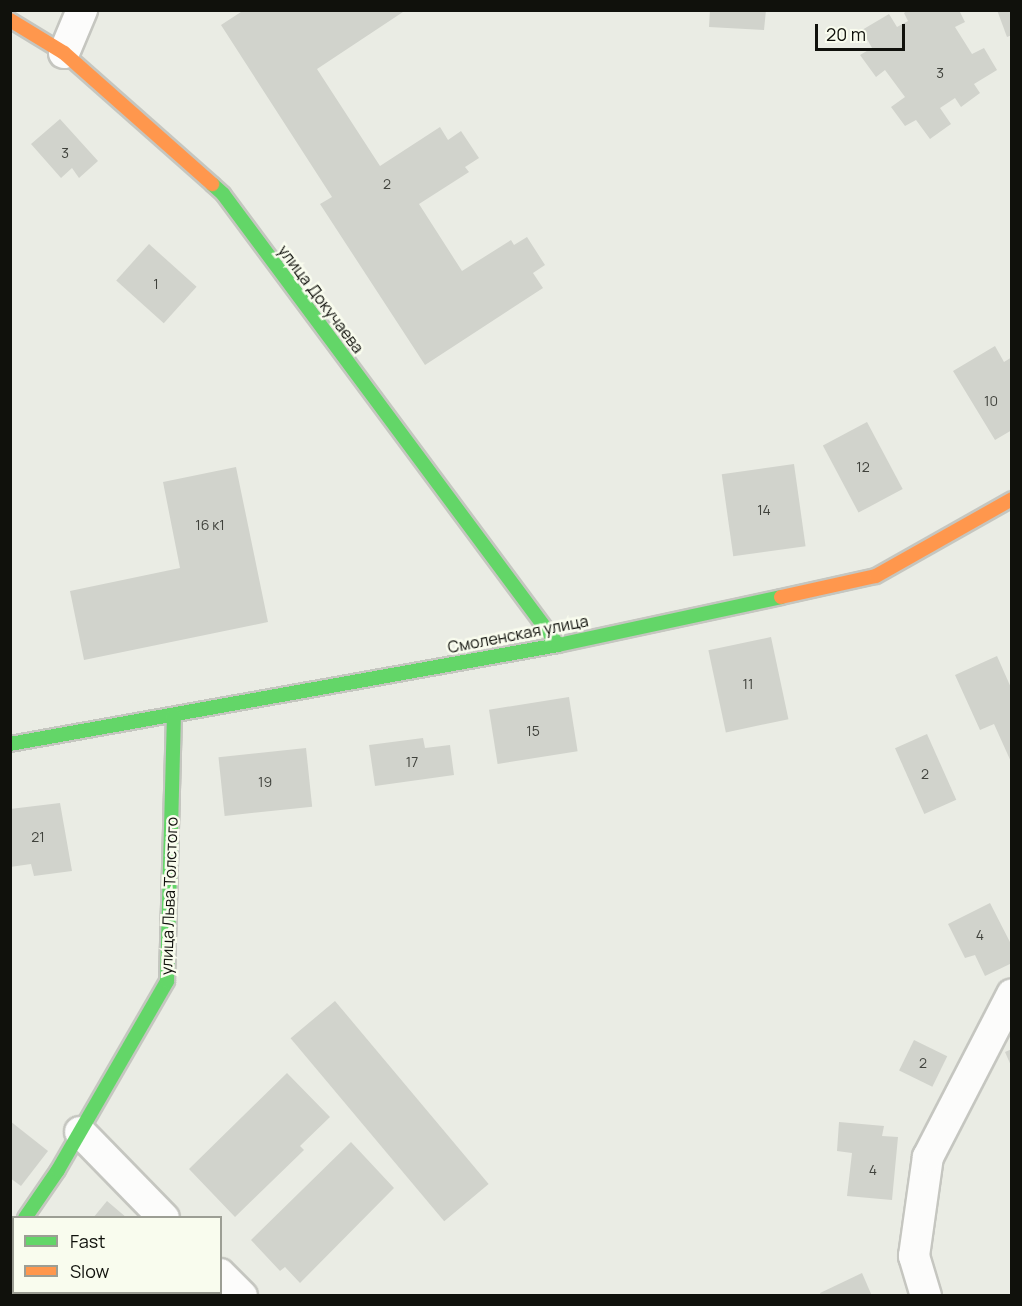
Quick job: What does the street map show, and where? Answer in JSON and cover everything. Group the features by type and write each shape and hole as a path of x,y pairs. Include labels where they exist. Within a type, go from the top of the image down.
{"street":[{"path":"64,53 82,10"},
{"name":"улица Докучаева","path":"10,20 64,53 223,195 558,645"},
{"name":"Смоленская улица","path":"10,744 558,645 876,576 1011,499"},
{"name":"улица Льва Толстого","path":"26,1216 80,1132 167,981 174,715"},
{"path":"926,1296 914,1256 928,1157 1011,994"},
{"path":"80,1132 163,1216"},
{"path":"222,1276 242,1296"}],"building":[{"path":"244,10 406,10 317,69 380,166 440,127 448,140 461,131 479,158 465,167 469,172 419,204 462,271 511,240 514,245 527,237 545,265 533,273 543,288 425,365 320,204 332,197 221,25"},
{"path":"710,10 766,10 764,30 709,27"},
{"path":"908,10 959,10 965,22 955,27 972,54 984,48 997,70 974,84 980,93 961,107 955,98 940,108 951,124 930,139 916,120 905,126 891,107 905,97 885,70 876,77 860,55 872,48 862,30 889,14 897,27 908,21 904,13"},
{"path":"997,10 1012,10 1012,35 1007,37"},
{"path":"60,119 98,161 79,178 72,168 61,178 31,144"},
{"path":"149,244 197,287 164,323 116,280"},
{"path":"995,346 1004,362 1012,357 1012,430 995,440 953,371"},
{"path":"867,422 903,489 859,513 823,445"},
{"path":"794,464 806,546 733,556 722,474"},
{"path":"236,467 268,622 84,660 70,591 180,568 163,482"},
{"path":"771,637 788,719 726,732 708,650"},
{"path":"997,656 1012,690 1012,764 994,724 980,730 955,675"},
{"path":"569,697 578,751 498,764 489,710"},
{"path":"927,734 956,800 924,814 895,748"},
{"path":"423,738 425,748 450,745 454,775 375,786 369,745"},
{"path":"306,748 312,807 225,816 218,757"},
{"path":"60,803 72,871 34,876 31,864 10,867 10,809"},
{"path":"990,903 1012,946 1012,963 985,976 975,955 965,958 948,924"},
{"path":"335,1001 489,1184 444,1221 291,1038"},
{"path":"914,1040 947,1056 932,1087 899,1071"},
{"path":"1012,1049 1012,1068 1005,1052"},
{"path":"287,1073 330,1117 300,1146 304,1150 235,1217 189,1169"},
{"path":"10,1121 48,1151 21,1186 10,1178"},
{"path":"839,1122 884,1126 882,1136 898,1137 892,1200 847,1196 852,1153 837,1151"},
{"path":"351,1142 394,1188 300,1283 285,1267 280,1271 251,1240"},
{"path":"107,1201 125,1216 95,1216"},
{"path":"862,1273 872,1296 821,1296 820,1293"}],"traffic: fast":[{"path":"212,184 223,194 558,645"},
{"path":"10,744 558,645 781,597"},
{"path":"26,1216 58,1170 167,981 174,715"}],"traffic: slow":[{"path":"10,20 64,53 212,184"},
{"path":"781,597 876,576 1012,499"}]}
